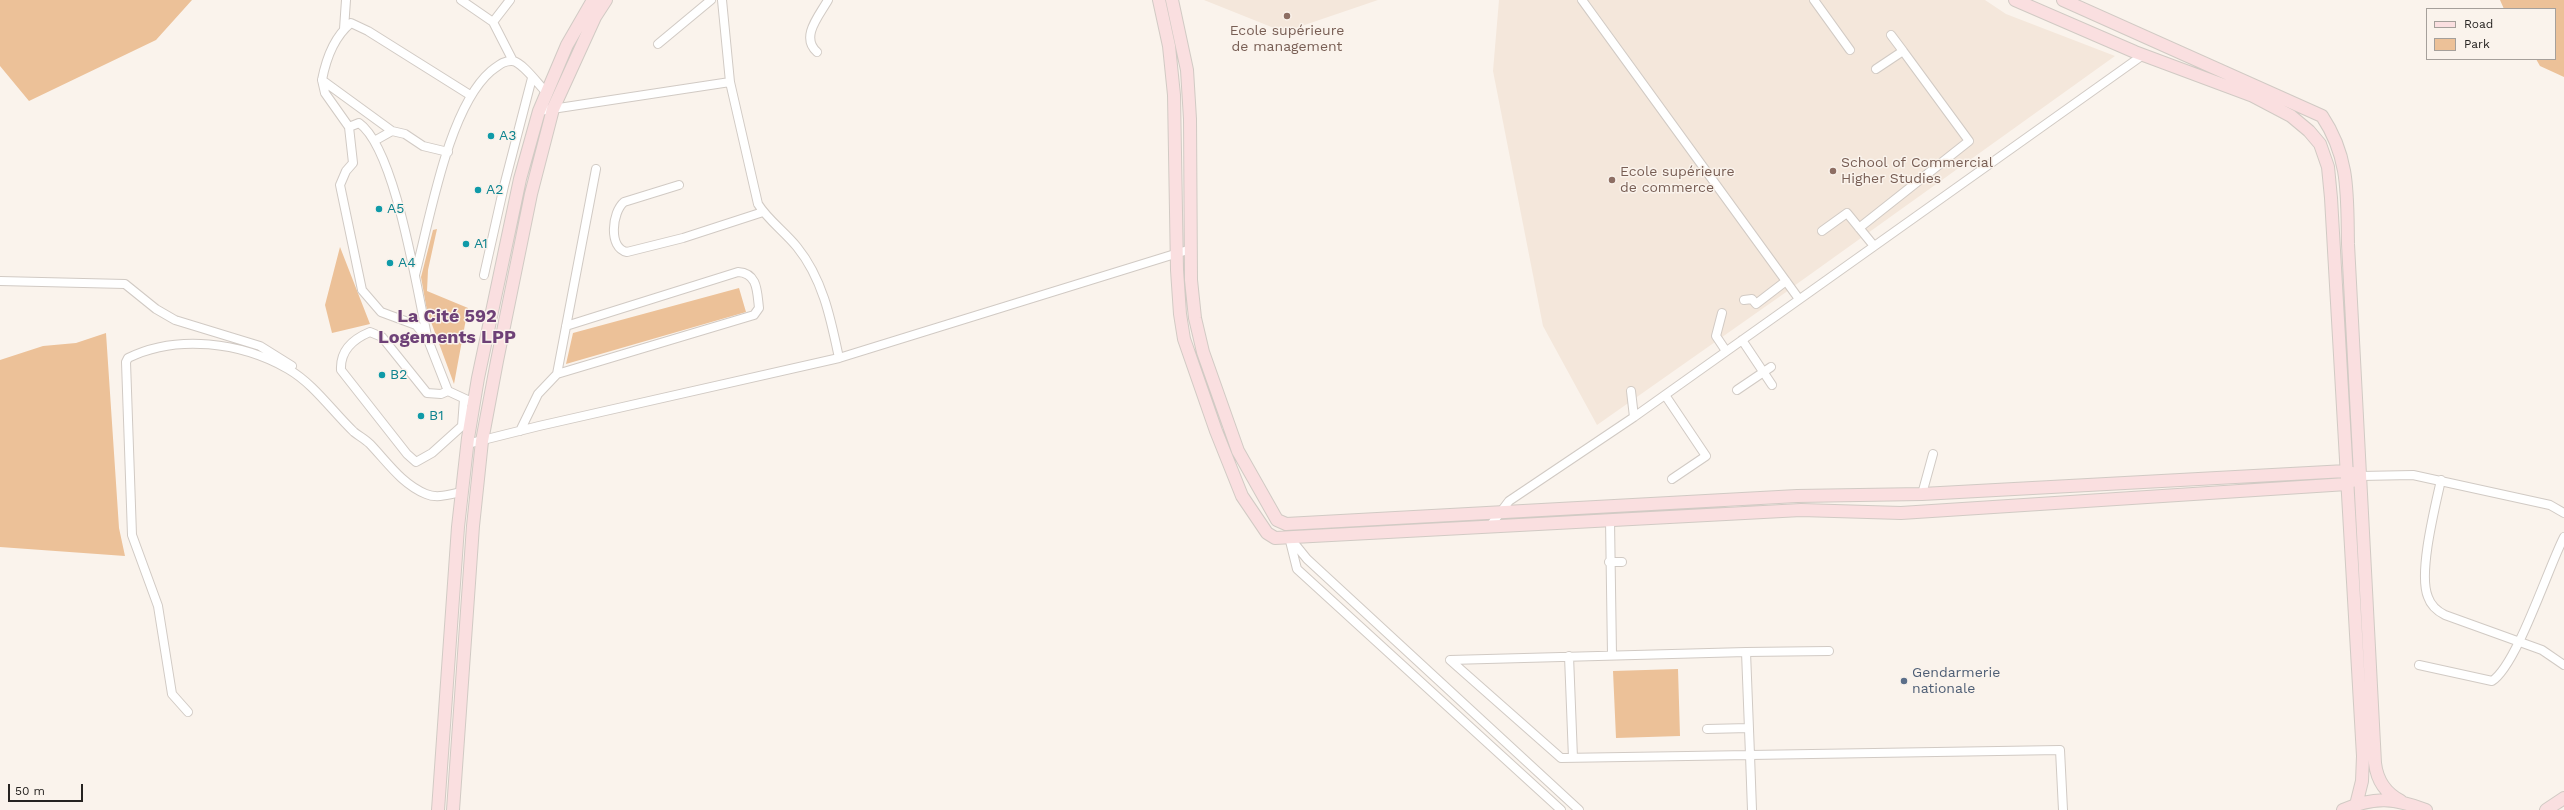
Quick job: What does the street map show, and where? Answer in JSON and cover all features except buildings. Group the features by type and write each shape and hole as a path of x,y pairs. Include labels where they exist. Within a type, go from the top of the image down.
{"main road":[{"path":"438,810 450,624 467,444 469,401 538,111 567,45 593,0"},
{"path":"453,810 466,608 482,441 531,194 553,109 595,17 606,0"},
{"path":"1159,0 1168,46 1174,95 1177,253 1180,314 1184,339 1216,431 1242,496 1267,533 1275,538 1801,510 1901,513 2347,484 2360,476"},
{"path":"1172,0 1187,70 1190,112 1191,249 1195,318 1203,352 1238,451 1266,505 1277,520 1286,524 1500,511 1798,496 1922,494 2346,471 2360,476"},
{"path":"2015,0 2143,55 2253,96 2291,116 2309,131 2320,144 2328,167 2331,198 2364,768 2356,804"},
{"path":"2064,0 2322,116 2334,135 2343,159 2347,190 2360,476 2376,769 2385,788 2401,801"},
{"path":"1286,524 1290,538"},
{"path":"2546,810 2564,798"},
{"path":"2343,810 2356,804 2378,800 2401,801 2426,810"}],"street":[{"path":"344,29 346,0"},
{"path":"461,0 493,22 513,61"},
{"path":"493,22 510,0"},
{"path":"658,44 710,0"},
{"path":"722,0 730,82 751,179 758,204 763,212 798,248 817,282 830,312 839,358"},
{"path":"817,52 810,44 810,34 828,0"},
{"path":"1582,0 1799,299"},
{"path":"1814,0 1850,50"},
{"path":"428,340 416,325 381,312 362,290 340,185 346,171 353,163 349,126 325,93 322,80 326,59 344,29 351,23 368,31 470,95"},
{"path":"1859,228 1969,141 1891,35"},
{"path":"1876,69 1903,51"},
{"path":"1490,526 1500,511 1509,502 1634,417 2143,55"},
{"path":"414,279 432,203 448,152 464,106 479,82 501,63 513,61 523,66 532,78 546,92"},
{"path":"484,275 504,186 532,78"},
{"path":"322,80 392,130 404,134 424,146 448,152"},
{"path":"538,111 730,82"},
{"path":"349,126 359,123 367,128 376,140 395,191 409,246 414,279 428,340 448,391 469,401 462,426 432,453 416,462 407,454 341,370 340,358 353,340 370,332 382,336 427,393 441,394 448,391"},
{"path":"376,140 392,130"},
{"path":"557,374 596,169"},
{"path":"679,185 624,202 619,206 616,211 614,231 617,245 621,251 627,252 682,238 763,212"},
{"path":"1822,231 1847,213 1874,246"},
{"path":"467,444 839,358 1191,249"},
{"path":"520,431 538,394 557,374 754,315 759,308 755,281 748,274 738,272 566,326"},
{"path":"1744,300 1752,299 1756,304 1786,281"},
{"path":"0,282 125,284 156,309 175,320 260,346 296,369 312,390"},
{"path":"1722,313 1716,336 1726,351"},
{"path":"1742,340 1772,385"},
{"path":"188,712 172,694 158,606 132,534 126,362 132,356 176,344 210,343 261,357 289,369 355,433 369,443 394,472 410,484 427,495 441,497 462,492"},
{"path":"1738,390 1771,367"},
{"path":"1631,391 1634,417"},
{"path":"1665,395 1706,456 1672,479"},
{"path":"1922,494 1933,454"},
{"path":"2360,476 2413,475 2441,480 2550,505 2564,513"},
{"path":"2441,480 2429,537 2426,588 2428,597 2432,604 2445,615 2548,653 2564,665"},
{"path":"1610,520 1609,562 1612,655"},
{"path":"2419,665 2492,681 2500,676 2519,642 2564,537"},
{"path":"1290,538 1297,569 1561,810"},
{"path":"1290,538 1307,559 1579,810"},
{"path":"1609,562 1622,562"},
{"path":"1829,651 1450,660 1561,758 2060,750 2063,810"},
{"path":"1746,652 1752,810"},
{"path":"1569,656 1573,758"},
{"path":"1707,729 1749,728"}],"shaded area":[{"name":"Ecole supérieure de management","path":"1204,0 1378,0 1284,32"},
{"name":"Ecole supérieure de commerce","path":"1499,0 1577,0 1789,290 1597,425 1543,326 1493,71"},
{"name":"School of Commercial Higher Studies","path":"1588,0 1985,0 2006,14 2115,56 1794,286"}],"green space":[{"path":"0,0 192,0 156,40 29,101 0,66"},
{"path":"2500,0 2564,0 2564,77 2540,66 2537,60 2556,60 2556,8 2504,8"},
{"path":"437,229 428,270 427,291 468,308 454,384 427,311 421,277 433,230"},
{"path":"340,247 370,324 332,333 325,305"},
{"path":"739,288 746,312 566,364 573,333"},
{"path":"106,333 119,528 125,556 0,547 0,360 43,346 76,343"},
{"path":"1678,669 1680,736 1616,738 1613,671"}],"place":[{"name":"Ecole supérieure de management","path":"1287,16"},
{"name":"A3","path":"491,136"},
{"name":"School of Commercial Higher Studies","path":"1833,171"},
{"name":"Ecole supérieure de commerce","path":"1612,180"},
{"name":"A2","path":"478,190"},
{"name":"A5","path":"379,209"},
{"name":"A1","path":"466,244"},
{"name":"A4","path":"390,263"},
{"name":"B2","path":"382,375"},
{"name":"B1","path":"421,416"},
{"name":"Gendarmerie nationale","path":"1904,681"}],"district":[{"name":"La Cité 592 Logements LPP","path":"447,327"}]}
